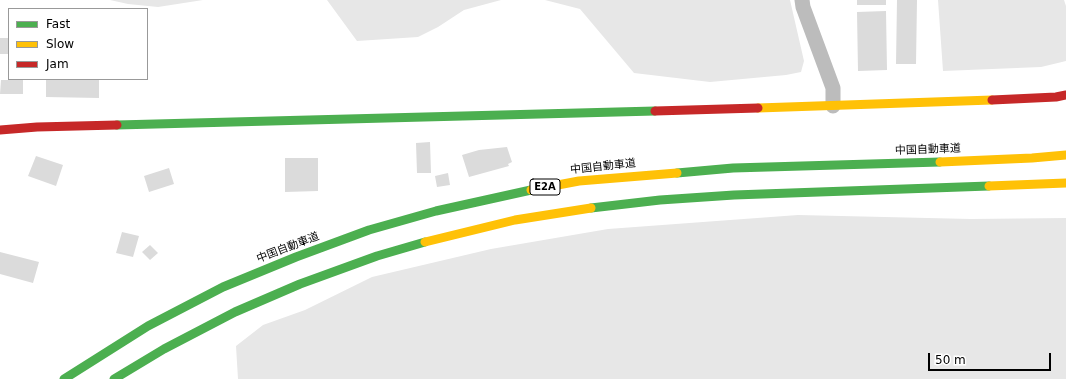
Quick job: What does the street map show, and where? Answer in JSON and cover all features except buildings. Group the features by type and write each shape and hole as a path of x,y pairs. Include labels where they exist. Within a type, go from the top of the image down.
{"main road":[{"path":"0,130 37,127 833,106 1032,98 1066,95"},
{"name":"中国自動車道","path":"64,379 148,326 230,284 296,257 369,230 514,193 579,181 733,168 869,165 1066,155"},
{"path":"114,379 164,348 235,312 300,284 377,256 441,237 515,220 585,208 667,199 734,195 1066,183"}],"street":[{"path":"802,0 803,7 832,88 833,106"}],"shaded area":[{"path":"110,0 203,0 158,7 128,4"},
{"path":"327,0 501,0 464,10 438,27 418,37 357,41"},
{"path":"545,0 790,0 804,61 801,72 786,75 710,82 634,73 580,9"},
{"path":"938,0 1064,0 1066,6 1066,61 1041,67 943,71"},
{"path":"798,215 971,219 1066,218 1066,379 238,379 236,346 263,325 305,310 372,277 491,249 608,229"}],"traffic: fast":[{"path":"117,125 655,111"},
{"path":"677,173 733,168 940,162"},
{"path":"591,208 660,200 734,195 989,186"},
{"path":"64,379 148,326 223,287 296,257 369,230 436,211 531,190"},
{"path":"114,379 164,349 235,312 300,284 377,256 425,242"}],"traffic: slow":[{"path":"758,108 992,100"},
{"path":"940,162 1066,155"},
{"path":"531,190 579,181 677,173"},
{"path":"989,186 1066,183"},
{"path":"425,242 515,220 591,208"}],"traffic: jam":[{"path":"992,100 1056,97 1066,95"},
{"path":"655,111 758,108"},
{"path":"0,130 37,127 117,125"}]}
